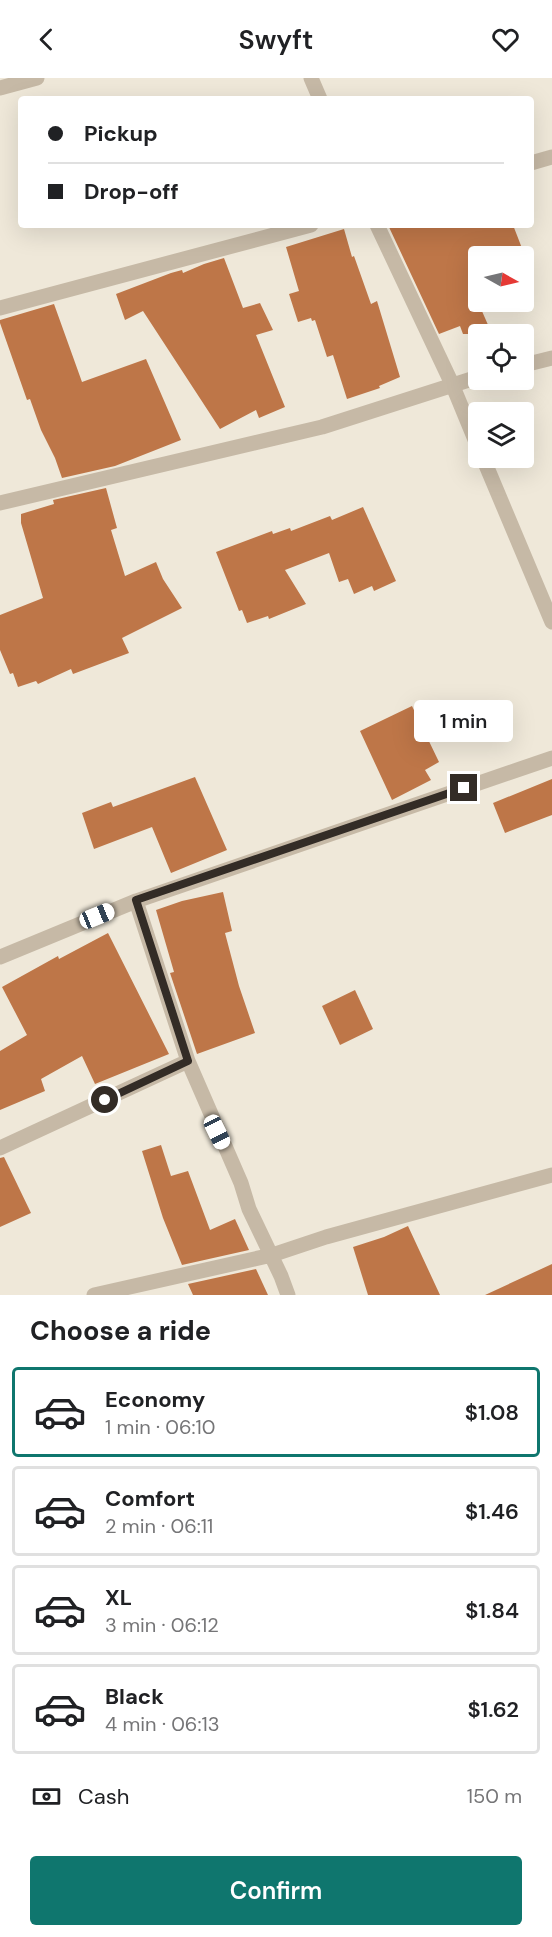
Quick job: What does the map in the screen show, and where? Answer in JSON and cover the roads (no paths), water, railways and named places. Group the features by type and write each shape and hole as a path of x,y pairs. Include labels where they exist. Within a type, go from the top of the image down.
{"street":[{"path":"0,88 37,78"},
{"path":"311,78 319,96"},
{"path":"534,162 552,157"},
{"path":"0,308 300,228"},
{"path":"378,228 468,423"},
{"path":"534,362 552,358"},
{"path":"0,503 322,427 468,380"},
{"path":"487,468 552,622"},
{"path":"0,957 136,900 552,758"},
{"path":"136,900 188,1061 241,1183 249,1209 288,1295"},
{"path":"0,1148 188,1061"},
{"path":"94,1295 272,1256 326,1237 552,1175"}]}
